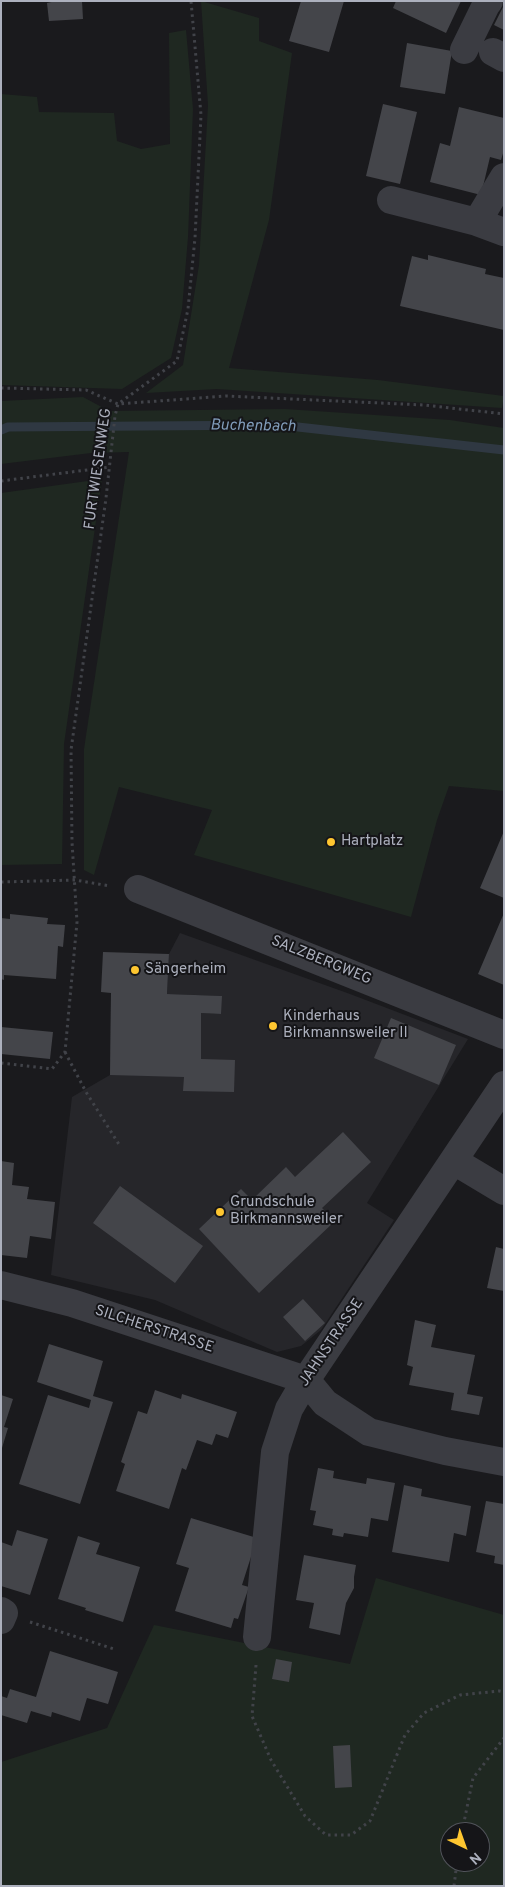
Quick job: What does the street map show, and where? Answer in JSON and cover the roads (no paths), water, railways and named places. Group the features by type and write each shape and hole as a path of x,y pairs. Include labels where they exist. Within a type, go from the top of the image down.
{"street":[{"path":"464,50 489,1"},
{"path":"477,222 504,177"},
{"path":"391,200 477,222 504,232"},
{"name":"SALZBERGWEG","path":"138,889 504,1035"},
{"name":"JAHNSTRASSE","path":"257,1637 275,1452 289,1409 306,1380 504,1085"},
{"path":"454,1161 504,1191"},
{"name":"SILCHERSTRASSE","path":"1,1284 72,1303 306,1380"},
{"path":"306,1380 325,1404 369,1432 445,1452 504,1462"}],"waterway":[{"name":"Buchenbach","path":"1,430 8,427 280,425 504,450"}],"place":[{"name":"Hartplatz","path":"331,842"},
{"name":"Sängerheim","path":"135,970"},
{"name":"Kinderhaus Birkmannsweiler II","path":"273,1026"},
{"name":"Grundschule Birkmannsweiler","path":"220,1212"}]}
